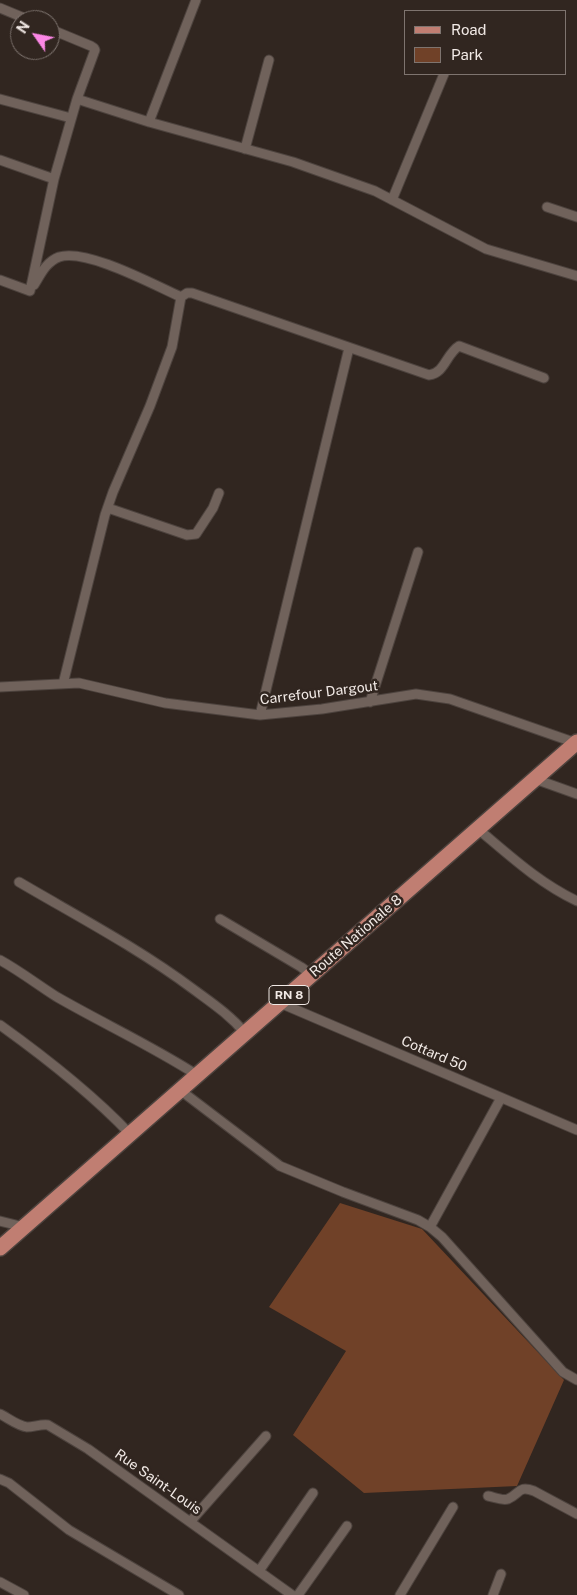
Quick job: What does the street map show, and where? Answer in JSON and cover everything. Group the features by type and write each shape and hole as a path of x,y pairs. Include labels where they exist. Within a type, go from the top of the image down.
{"main road":[{"name":"Route Nationale 8","path":"0,1248 576,743"}],"street":[{"path":"149,122 196,0"},
{"path":"30,292 54,178 77,99 95,49 60,33"},
{"path":"245,149 269,60"},
{"path":"392,200 444,75"},
{"path":"0,99 71,118"},
{"path":"77,99 149,122 294,162 375,191 486,249 577,276"},
{"path":"0,160 54,178"},
{"path":"547,208 577,217"},
{"path":"30,292 46,266 58,258 72,254 97,260 181,297"},
{"path":"0,280 30,292"},
{"path":"63,684 108,508 172,347 181,297 187,293 192,293 429,375 440,370 459,346 544,378"},
{"path":"260,715 349,348"},
{"path":"108,508 186,534 196,534 213,508 219,493"},
{"path":"370,702 418,552"},
{"name":"Carrefour Dargout","path":"0,687 79,683 165,703 260,715 322,709 416,694 450,700 576,743"},
{"path":"535,779 577,794"},
{"path":"478,829 541,881 577,901"},
{"path":"18,882 167,970 233,1019 245,1034"},
{"path":"220,919 312,975"},
{"path":"0,960 56,996 171,1058 197,1075"},
{"name":"Cottard 50","path":"280,1003 577,1130"},
{"path":"0,1025 81,1088 107,1110 130,1134"},
{"path":"180,1090 280,1166 418,1220 430,1227 442,1236 562,1372 577,1380"},
{"path":"430,1227 502,1098"},
{"path":"0,1221 24,1227"},
{"name":"Rue Saint-Louis","path":"0,1414 22,1426 48,1424 88,1450 292,1595"},
{"path":"190,1522 266,1436"},
{"path":"0,1479 9,1482 69,1530 179,1595"},
{"path":"488,1496 504,1500 509,1499 519,1490 527,1488 577,1514"},
{"path":"259,1571 313,1493"},
{"path":"400,1595 453,1507"},
{"path":"298,1595 347,1526"},
{"path":"493,1595 501,1574"},
{"path":"0,1582 24,1595"}],"green space":[{"path":"340,1203 422,1229 564,1380 517,1486 364,1493 293,1435 346,1351 269,1307"}]}
